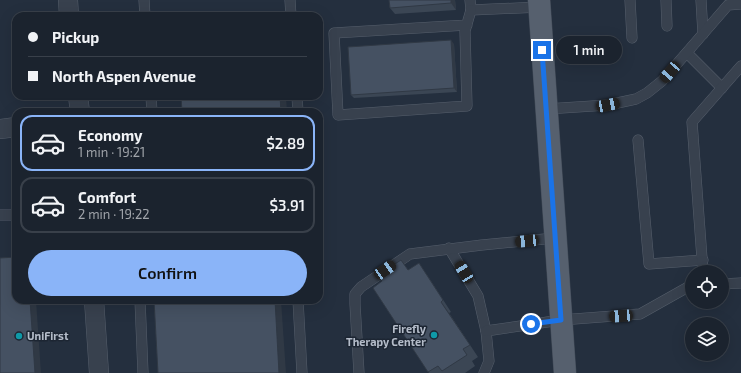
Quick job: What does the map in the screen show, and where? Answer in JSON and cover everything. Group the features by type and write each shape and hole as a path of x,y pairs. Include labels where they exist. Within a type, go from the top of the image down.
{"main road":[{"path":"540,3 565,373"}],"street":[{"path":"68,0 69,12"},
{"path":"0,129 12,128"},
{"path":"94,304 99,373"}],"lane":[{"path":"144,0 145,12"},
{"path":"290,0 291,12"},
{"path":"630,0 632,38"},
{"path":"666,0 667,26"},
{"path":"701,0 703,34"},
{"path":"467,25 334,33 338,115 467,106 465,31 467,25 470,5 540,3"},
{"path":"546,109 608,105 636,99 648,93 662,82 728,5 741,4"},
{"path":"687,53 722,88"},
{"path":"702,265 692,122 741,66"},
{"path":"638,140 649,264 702,260"},
{"path":"0,216 12,215"},
{"path":"358,373 355,294 361,287 410,254 449,248 555,238"},
{"path":"449,248 478,296 486,331 489,361 484,373"},
{"path":"729,284 741,283"},
{"path":"486,331 561,320 640,314 685,289"},
{"path":"140,304 143,373"},
{"path":"298,304 302,373"}],"building":[{"path":"389,0 451,0 451,3 390,8"},
{"path":"451,40 454,88 351,95 348,47"},
{"path":"181,100 280,100 281,108 182,108"},
{"name":"UniFirst","path":"12,257 12,304 30,304 35,373 0,373 0,258"},
{"name":"Firefly Therapy Center","path":"401,260 408,270 419,263 443,300 441,302 470,345 463,349 467,355 442,371 438,366 428,372 373,288 382,281 378,275"},
{"path":"154,304 275,304 279,373 158,373"}],"place":[{"name":"Firefly Therapy Center","path":"434,335"},
{"name":"UniFirst","path":"19,336"}],"route":[{"path":"531,324 561,320 542,50"}]}
